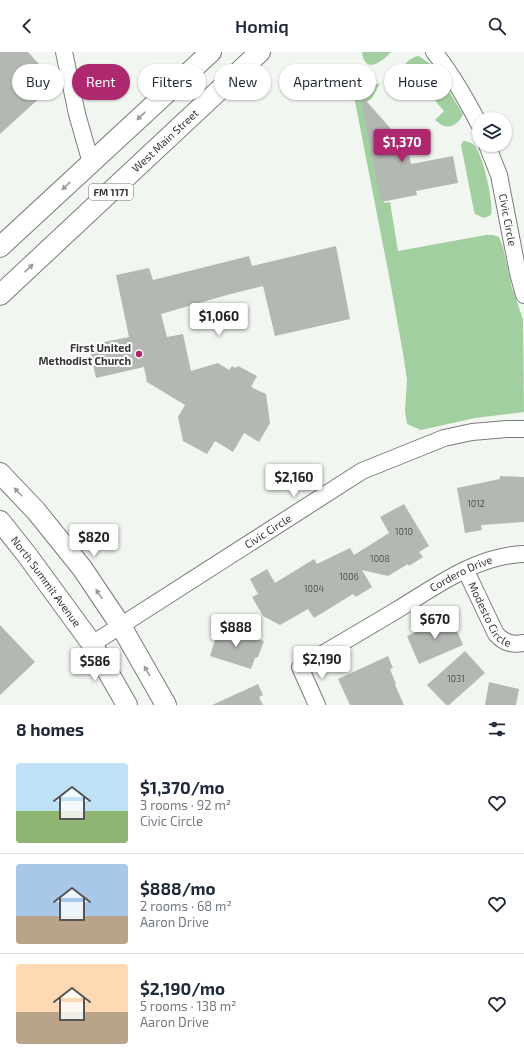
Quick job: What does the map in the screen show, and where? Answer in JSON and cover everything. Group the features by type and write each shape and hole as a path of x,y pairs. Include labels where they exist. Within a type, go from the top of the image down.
{"main road":[{"name":"FM 1171","path":"0,247 211,52"},
{"name":"West Main Street","path":"0,295 260,52"},
{"path":"0,473 36,511 82,568 121,626 166,705"},
{"name":"North Summit Avenue","path":"0,521 27,555 92,644 127,705"}],"street":[{"path":"64,52 77,114 91,163"},
{"path":"434,52 465,97 473,112"},
{"name":"Civic Circle","path":"490,152 499,175 524,296"},
{"name":"Civic Circle","path":"92,644 362,471 444,438 472,432 524,429"},
{"name":"Cordero Drive","path":"318,705 300,668 444,581 466,570 492,560 506,556 524,554"},
{"name":"Modesto Circle","path":"466,570 496,634 511,644 524,643"}],"green space":[{"path":"362,52 391,52 379,62 374,64 368,64 364,59"},
{"path":"419,56 430,64 406,64 410,59"},
{"path":"380,83 376,90 376,84"},
{"path":"452,96 463,114 458,122 450,126 444,126 435,120 444,111 435,100 452,100"},
{"path":"355,100 369,100 364,104 381,196 384,203 390,202 398,251 486,235 499,237 503,247 512,288 523,319 524,412 475,418 421,430 407,424 405,411 407,380 390,281"},
{"path":"463,141 472,144 472,152 478,152 481,158 492,209 491,215 484,218 475,214 474,211 461,145"}],"building":[{"path":"0,52 28,52 39,64 12,64 12,100 37,100 0,134"},
{"path":"361,100 365,100 408,148 411,164 453,156 458,183 416,191 417,195 381,202"},
{"name":"First United Methodist Church","path":"336,246 350,319 275,336 263,286 161,314 167,337 183,334 191,371 218,363 229,370 232,366 235,368 238,366 257,376 251,387 266,394 270,423 259,442 244,433 233,452 215,441 207,454 183,441 178,417 185,405 147,382 144,367 96,378 89,345 129,337 116,275 149,268 153,280 249,256 252,266"},
{"path":"500,476 524,477 524,522 481,525 482,530 465,533 457,488 500,479"},
{"path":"404,504 429,546 419,552 423,557 409,566 408,564 388,576 362,570 372,587 356,597 353,594 314,618 308,609 280,625 263,616 252,597 258,594 250,579 267,569 275,583 314,559 317,564 350,548 354,555 389,533 380,517"},
{"path":"451,617 463,645 419,664 407,636"},
{"path":"0,625 35,662 0,695"},
{"path":"219,627 264,641 258,657 255,658 251,669 210,656"},
{"path":"465,651 485,673 449,705 446,705 427,685"},
{"path":"388,656 393,668 390,669 396,684 395,685 404,705 350,705 338,679"},
{"path":"489,682 519,689 516,705 485,705"},
{"path":"258,684 263,695 259,697 263,705 212,705"}],"place":[{"name":"First United Methodist Church","path":"139,354"}]}
